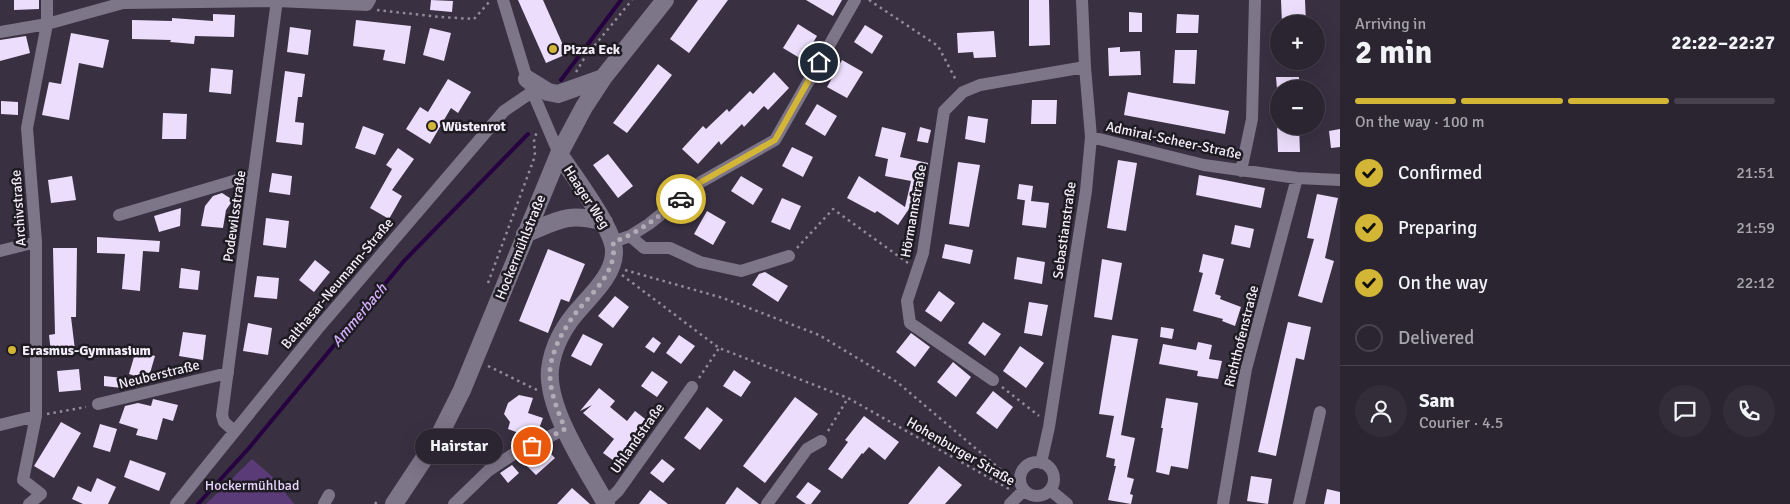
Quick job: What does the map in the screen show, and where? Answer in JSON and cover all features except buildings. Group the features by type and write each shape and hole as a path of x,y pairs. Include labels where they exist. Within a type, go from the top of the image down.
{"main road":[{"name":"Hockermühlstraße","path":"387,500 439,436 475,360 559,154 584,107 603,78 665,0"},
{"path":"529,86 558,94 603,78"},
{"name":"Haager Weg","path":"559,154 604,222 613,242 614,252 611,267 598,288 565,328 554,354 550,371 553,396 565,429 605,504"},
{"path":"525,234 564,217 584,217 604,222"}],"street":[{"name":"Archivstraße","path":"29,504 42,494 23,480 36,416 36,242 27,128 47,24 47,0"},
{"path":"503,0 529,86 559,154"},
{"path":"613,242 630,236 649,224 701,182 775,140 855,0"},
{"name":"Sebastianstraße","path":"1041,463 1050,427 1086,190 1092,137 1085,67 1082,0"},
{"path":"1241,171 1252,119 1255,0"},
{"path":"0,32 47,24 123,3 277,1 369,3"},
{"name":"Podewilsstraße","path":"234,431 224,422 222,414 277,1"},
{"name":"Hörmannstraße","path":"993,380 910,323 907,301 923,253 944,111 962,92 980,85 1085,67"},
{"name":"Balthasar-Neumann-Straße","path":"176,504 320,326 504,111 529,86"},
{"name":"Admiral-Scheer-Straße","path":"1092,137 1204,165 1297,178 1340,180"},
{"path":"119,215 254,175"},
{"name":"Richthofenstraße","path":"1223,504 1246,369 1297,178"},
{"path":"630,236 644,248 670,248 700,262 741,271 789,256"},
{"path":"0,251 36,242"},
{"name":"Neuberstraße","path":"98,404 228,372"},
{"name":"Uhlandstraße","path":"605,504 618,491 692,387"},
{"path":"1299,504 1320,412"},
{"path":"0,425 36,416"},
{"path":"454,504 488,471 515,454 565,429"},
{"path":"767,504 807,449 821,441"},
{"path":"1041,463 1048,466 1054,474 1050,490 1044,494 1018,496 1023,470 1030,464 1041,463"},
{"path":"1050,490 1067,504"}],"path":[{"path":"369,3 375,10 474,19 487,3 492,0"},
{"path":"564,92 585,57 632,0"},
{"path":"869,0 938,46 962,92"},
{"path":"487,287 535,156 534,139 544,117"},
{"path":"789,256 833,209 917,269"},
{"name":"Hohenburger Straße","path":"611,267 719,348 848,398 1018,496"},
{"name":"Hohenburger Straße","path":"611,267 723,298 819,335 897,382 1008,476 1018,496"},
{"path":"692,387 719,348"},
{"path":"475,360 542,392"},
{"path":"993,380 1050,427"},
{"path":"821,441 848,398"},
{"path":"36,416 98,404"},
{"path":"375,504 387,500"}],"green space":[{"name":"Hockermühlbad","path":"252,459 275,479 294,504 206,504"}],"waterway":[{"name":"Ammerbach","path":"561,80 621,0"},
{"name":"Ammerbach","path":"198,504 249,448 404,261 528,134"}],"way so far":[{"path":"532,446 565,429 553,396 550,371 554,354 565,328 598,288 611,267 614,252 613,242 630,236 649,224 681,199"}],"place":[{"name":"Pizza Eck","path":"553,49"},
{"name":"Wüstenrot","path":"432,126"},
{"name":"Erasmus-Gymnasium","path":"12,350"},
{"name":"Hairstar","path":"532,446"}],"route":[{"path":"681,199 701,182 775,140 819,62"}]}
